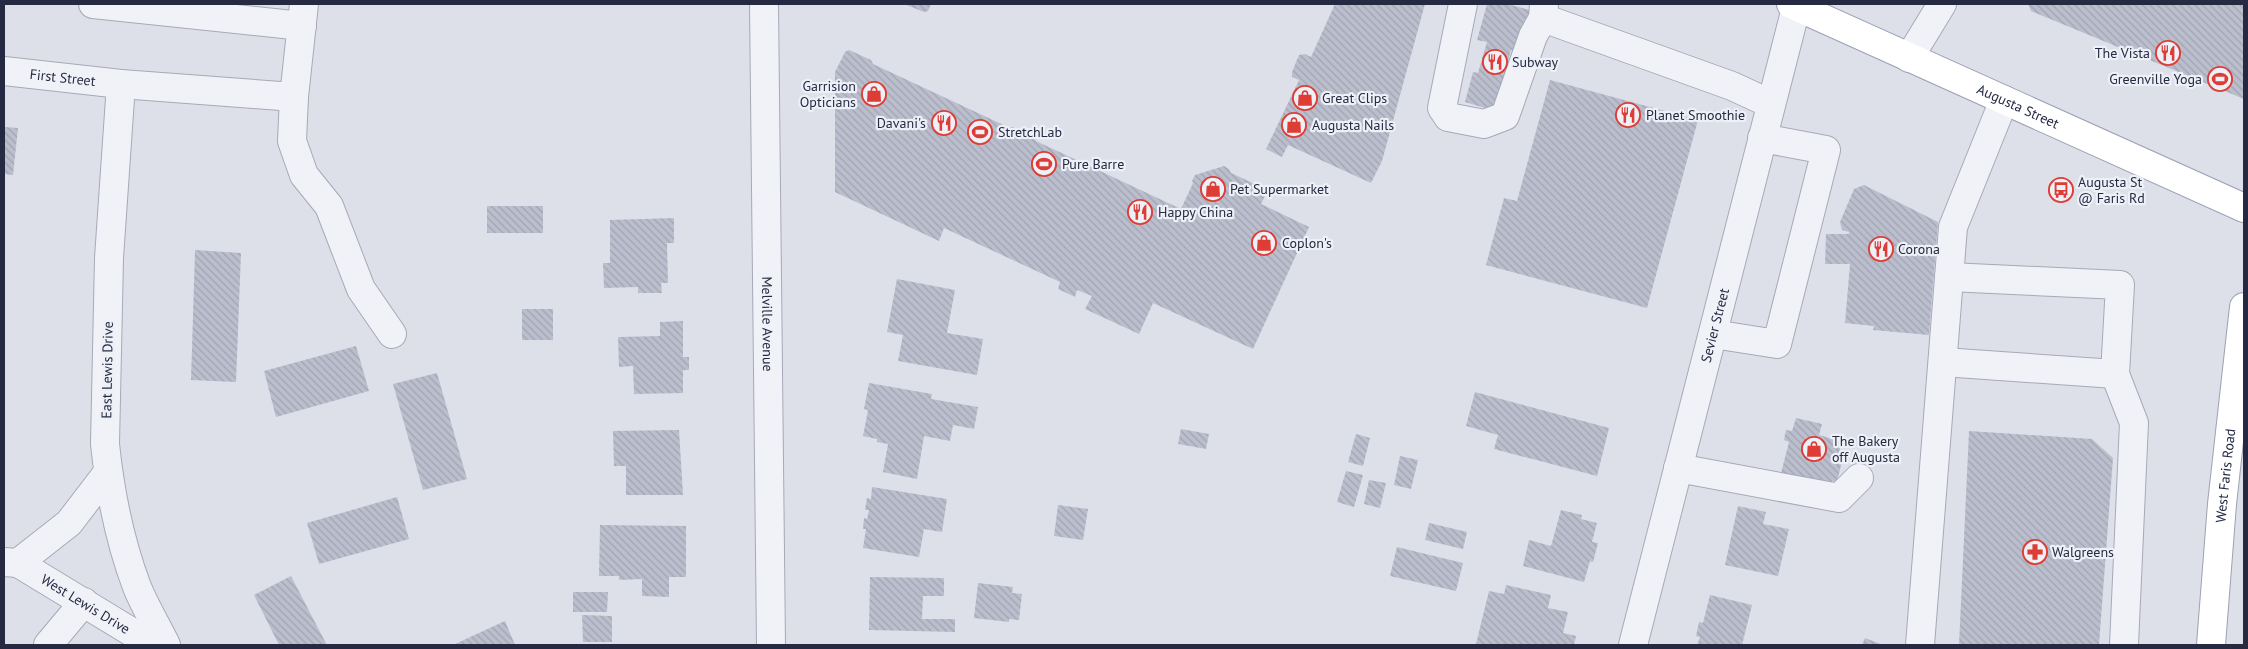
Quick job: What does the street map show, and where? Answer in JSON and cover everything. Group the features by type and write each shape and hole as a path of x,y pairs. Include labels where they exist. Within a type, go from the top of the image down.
{"main road":[{"name":"Augusta Street","path":"1794,5 2244,208"},
{"name":"West Faris Road","path":"2211,645 2233,389 2244,307"}],"street":[{"path":"93,4 303,15 294,96 292,141 304,175 329,206 361,289 392,334"},
{"name":"Melville Avenue","path":"764,4 771,645"},
{"path":"1463,4 1442,108 1448,117 1484,124 1505,116 1533,36 1553,12 1771,104"},
{"path":"1909,58 1942,4"},
{"name":"Sevier Street","path":"1633,645 1771,104 1794,5"},
{"name":"First Street","path":"4,71 121,84 294,96"},
{"name":"East Lewis Drive","path":"121,84 109,258 105,444 108,472 127,555 138,588 166,645"},
{"path":"1920,645 1953,227 2004,100"},
{"path":"1713,334 1777,344 1826,150 1762,138"},
{"path":"1950,277 2120,285 2115,374 2134,423 2124,645"},
{"path":"1942,362 2115,374"},
{"path":"1678,468 1839,498 1859,478"},
{"name":"West Lewis Drive","path":"108,472 69,523 11,562 84,602 153,645"},
{"path":"48,645 84,602"}],"building":[{"path":"904,4 931,4 928,11 924,12"},
{"path":"1335,4 1425,4 1382,161 1371,183 1288,145 1282,157 1266,149 1299,80 1292,77 1292,72 1299,55 1305,54 1311,57"},
{"name":"Subway","path":"1487,4 1507,4 1530,10 1518,52 1511,50 1495,111 1465,102 1473,72 1478,73 1487,42 1477,40"},
{"path":"2028,4 2244,4 2244,99 2031,11"},
{"path":"849,50 871,60 873,64 1010,128 1012,127 1035,137 1036,141 1181,209 1195,175 1224,166 1231,173 1268,190 1261,204 1309,227 1253,349 1153,303 1139,334 1085,309 1092,296 1077,290 1075,297 1058,289 1060,282 944,228 939,241 835,192 835,72 845,52"},
{"path":"1550,80 1698,120 1647,308 1486,265 1504,198 1517,201"},
{"path":"4,127 18,128 13,175 4,174"},
{"name":"Corona","path":"1864,185 1938,222 1929,335 1873,330 1874,326 1845,323 1850,264 1825,264 1826,234 1849,234 1849,232 1842,230 1840,222 1854,189"},
{"path":"487,206 543,206 543,233 487,233"},
{"path":"674,218 674,243 667,243 668,283 661,283 662,293 638,293 638,287 604,288 603,263 610,263 610,220"},
{"path":"195,250 241,253 236,382 191,380"},
{"path":"897,279 955,290 947,333 983,339 977,375 898,361 903,335 887,332"},
{"path":"522,309 553,309 553,340 522,340"},
{"path":"683,321 683,357 689,357 689,370 683,370 683,393 634,394 633,366 619,367 618,337 660,336 660,322"},
{"path":"356,346 369,391 276,417 264,371"},
{"path":"437,373 467,479 423,490 393,384"},
{"path":"869,383 932,394 931,399 978,407 974,429 953,425 950,441 924,436 917,479 883,472 888,444 863,436 868,410 864,409"},
{"path":"1475,392 1609,428 1597,476 1494,449 1498,435 1466,426"},
{"name":"The Bakery off Augusta","path":"1796,418 1822,424 1819,435 1842,442 1838,456 1843,457 1837,482 1832,481 1830,490 1780,477 1789,442 1784,440 1786,430 1792,431"},
{"path":"1181,429 1209,434 1206,449 1178,444"},
{"path":"679,430 683,495 626,495 626,466 614,466 613,431"},
{"name":"Walgreens","path":"1969,431 2092,439 2113,458 2099,645 1959,645"},
{"path":"1356,434 1370,438 1363,466 1348,462"},
{"path":"1400,456 1418,460 1411,489 1394,485"},
{"path":"1346,471 1363,475 1354,507 1337,502"},
{"path":"1369,480 1386,483 1380,508 1364,504"},
{"path":"872,487 947,499 942,532 924,529 919,557 863,548 866,529 863,529 864,518 867,519 869,510 865,510 867,498 871,499"},
{"path":"397,497 409,539 319,564 307,523"},
{"path":"1058,505 1088,509 1083,540 1054,536"},
{"path":"1738,506 1766,512 1763,524 1789,529 1778,576 1725,565"},
{"path":"1561,510 1582,515 1581,519 1597,523 1592,542 1598,543 1593,562 1590,561 1584,582 1523,566 1529,540 1551,546"},
{"path":"1429,523 1467,532 1463,549 1425,540"},
{"path":"600,525 686,526 686,577 669,577 669,597 642,596 642,579 619,580 619,576 599,576"},
{"path":"1397,547 1463,563 1456,591 1390,576"},
{"path":"291,576 327,645 279,645 254,595"},
{"path":"870,577 944,578 944,596 923,596 922,619 955,619 955,632 869,630"},
{"path":"978,583 1013,587 1012,593 1022,594 1019,620 1009,619 1009,622 974,618"},
{"path":"1506,585 1551,595 1548,608 1568,612 1563,633 1576,636 1574,645 1476,644 1489,591 1504,594"},
{"path":"573,592 608,592 607,612 573,612"},
{"path":"1710,595 1752,605 1742,645 1697,645 1700,637 1696,636 1699,622 1703,623"},
{"path":"582,615 612,616 612,642 583,642"},
{"path":"505,621 515,645 453,645 481,632"},
{"path":"1865,638 1883,645 1862,645"}],"place":[{"name":"The Vista","path":"2168,53"},
{"name":"Subway","path":"1495,62"},
{"name":"Greenville Yoga","path":"2220,79"},
{"name":"Garrision Opticians","path":"874,94"},
{"name":"Great Clips","path":"1305,98"},
{"name":"Planet Smoothie","path":"1628,115"},
{"name":"Davani's","path":"944,123"},
{"name":"Augusta Nails","path":"1294,125"},
{"name":"StretchLab","path":"980,132"},
{"name":"Pure Barre","path":"1044,164"},
{"name":"Pet Supermarket","path":"1213,189"},
{"name":"Augusta St @ Faris Rd","path":"2061,190"},
{"name":"Happy China","path":"1140,212"},
{"name":"Coplon's","path":"1264,243"},
{"name":"Corona","path":"1881,249"},
{"name":"The Bakery off Augusta","path":"1814,449"},
{"name":"Walgreens","path":"2035,552"}]}
